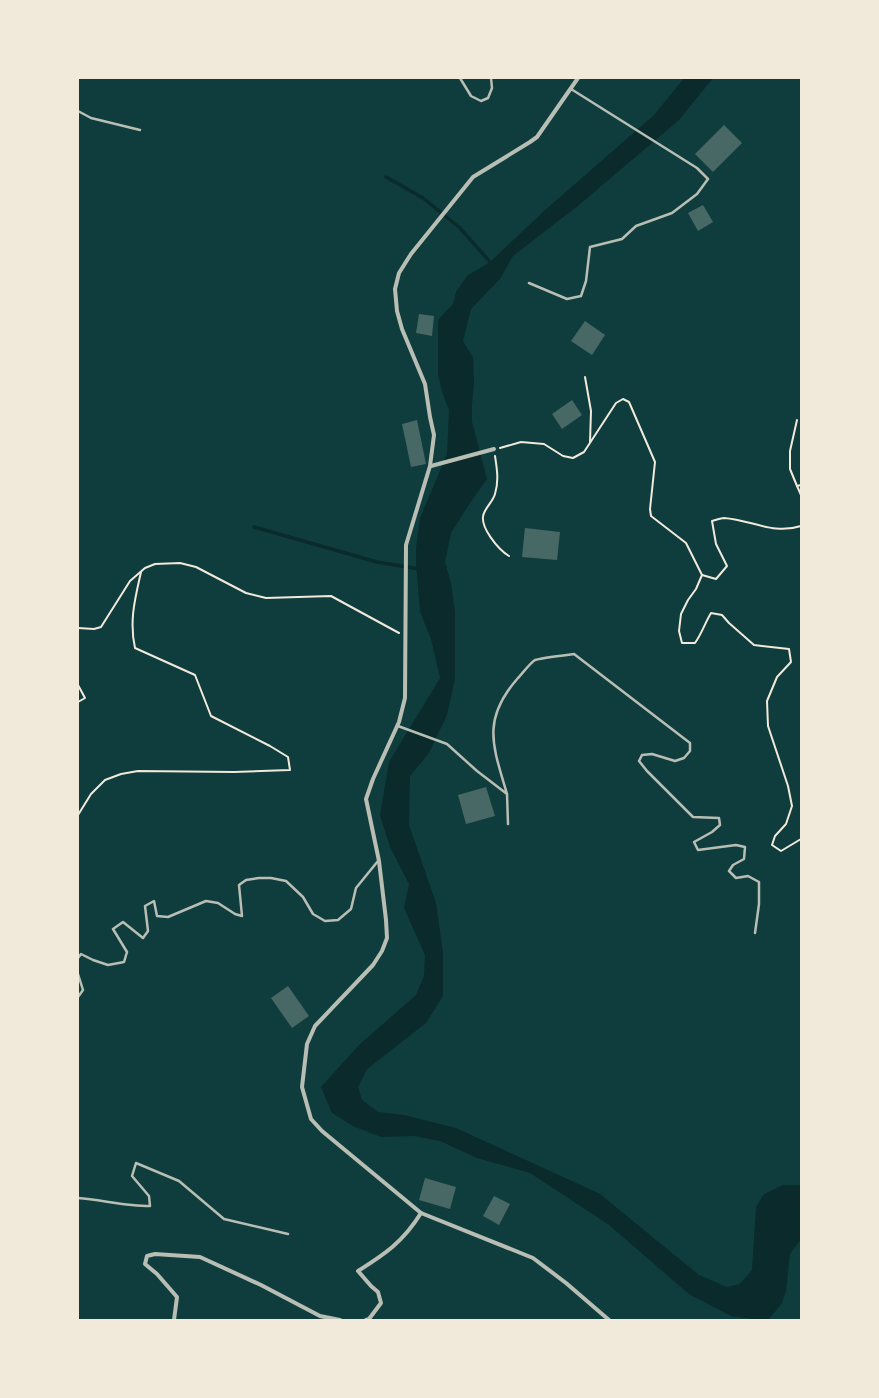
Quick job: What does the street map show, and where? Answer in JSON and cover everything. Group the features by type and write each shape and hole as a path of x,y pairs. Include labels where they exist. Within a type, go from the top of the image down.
{"street":[{"path":"578,78 537,137 473,177 411,254 399,273 395,289 397,311 402,329 425,384 434,435 430,466 406,545 405,698 398,726 373,779 366,799 379,861 387,938 382,951 373,965 315,1026 307,1044 302,1087 311,1119 328,1136 421,1213 532,1258 566,1283 609,1320"},
{"path":"431,466 494,449"},
{"path":"366,1320 369,1319 381,1304 378,1292 370,1286 358,1271 386,1253 401,1240 414,1225 421,1213"},
{"path":"174,1320 177,1297 157,1274 145,1264 147,1256 155,1254 200,1257 261,1285 320,1316 340,1320"}],"lane":[{"path":"460,78 471,96 481,101 488,98 492,88 491,78"},
{"path":"529,283 567,299 581,296 586,282 590,247 622,238 636,226 672,213 697,194 708,180 697,168 570,89"},
{"path":"78,111 91,118 140,130"},
{"path":"508,824 507,794 496,756 492,733 496,714 500,704 514,683 535,660 574,654 690,743 690,751 684,758 675,761 652,754 642,755 639,761 693,817 719,818 720,825 712,832 694,842 698,850 736,845 745,847 744,859 733,866 729,872 736,878 748,876 759,882 759,904 755,933"},
{"path":"398,726 447,744 477,771 507,794"},
{"path":"78,958 81,954 92,960 108,965 124,962 127,952 113,929 123,922 143,938 148,931 145,906 154,901 157,916 168,916 206,901 218,903 235,914 242,916 239,885 246,880 259,878 271,878 286,882 303,897 313,914 325,921 338,920 351,909 356,888 379,861"},
{"path":"78,974 83,990 78,997"},
{"path":"78,1198 133,1206 150,1206 149,1196 132,1176 136,1163 179,1181 224,1219 288,1234"}],"path":[{"path":"585,377 591,411 590,443"},
{"path":"509,556 502,552 489,535 483,519 484,512 495,494 498,476 494,449 521,442 544,444 563,456 573,458 584,452 616,403 623,399 629,402 655,462 650,509 651,516 686,543 702,575 716,579 727,566 716,544 712,521 723,518 778,530 793,529 801,526"},
{"path":"797,420 790,451 790,469 801,495"},
{"path":"796,486 801,485"},
{"path":"78,628 94,629 101,627 130,581 141,572 155,564 180,563 196,567 246,593 266,598 331,596 406,637"},
{"path":"78,815 91,794 105,780 121,774 138,772 234,772 290,770 288,757 270,746 211,716 195,675 135,648 132,634 133,610 141,572"},
{"path":"702,575 696,590 688,600 681,614 678,631 682,643 695,643 702,634 706,621 711,613 722,615 754,645 789,649 791,662 777,677 767,701 768,726 788,786 792,806 786,824 774,836 772,845 781,851 801,839"},
{"path":"78,685 85,698 78,702"}],"water":[{"path":"684,78 713,78 679,120 579,205 513,256 500,279 471,309 463,341 473,357 474,384 472,422 487,479 451,533 445,562 451,583 455,612 455,679 447,715 429,753 410,776 409,825 436,903 443,953 443,996 426,1023 367,1069 358,1087 362,1100 378,1112 404,1115 456,1128 600,1194 699,1275 727,1287 740,1284 752,1270 756,1207 764,1194 783,1185 801,1185 801,1239 790,1254 786,1291 782,1303 769,1319 753,1319 731,1316 689,1294 609,1225 530,1173 477,1158 440,1141 414,1136 381,1137 353,1126 332,1113 321,1087 359,1045 416,995 424,976 425,955 404,908 409,884 390,847 380,815 389,762 440,678 431,639 420,612 416,562 416,548 420,518 447,454 449,410 442,392 438,374 438,320 453,304 456,292 467,276 490,262 544,211 654,115"}],"building":[{"path":"724,125 742,143 713,172 695,154"},
{"path":"703,205 713,222 698,231 688,213"},
{"path":"419,314 434,316 432,336 416,333"},
{"path":"585,321 605,335 592,355 571,341"},
{"path":"572,400 582,415 562,429 552,414"},
{"path":"417,420 426,464 411,467 402,424"},
{"path":"525,528 560,532 557,560 522,557"},
{"path":"486,787 495,816 466,824 458,795"},
{"path":"288,986 309,1016 292,1028 271,998"},
{"path":"425,1178 456,1187 450,1209 419,1200"},
{"path":"494,1196 510,1204 499,1225 483,1216"}],"waterway":[{"path":"386,177 423,198 460,228 493,264"},
{"path":"254,527 377,562 419,569"}]}
